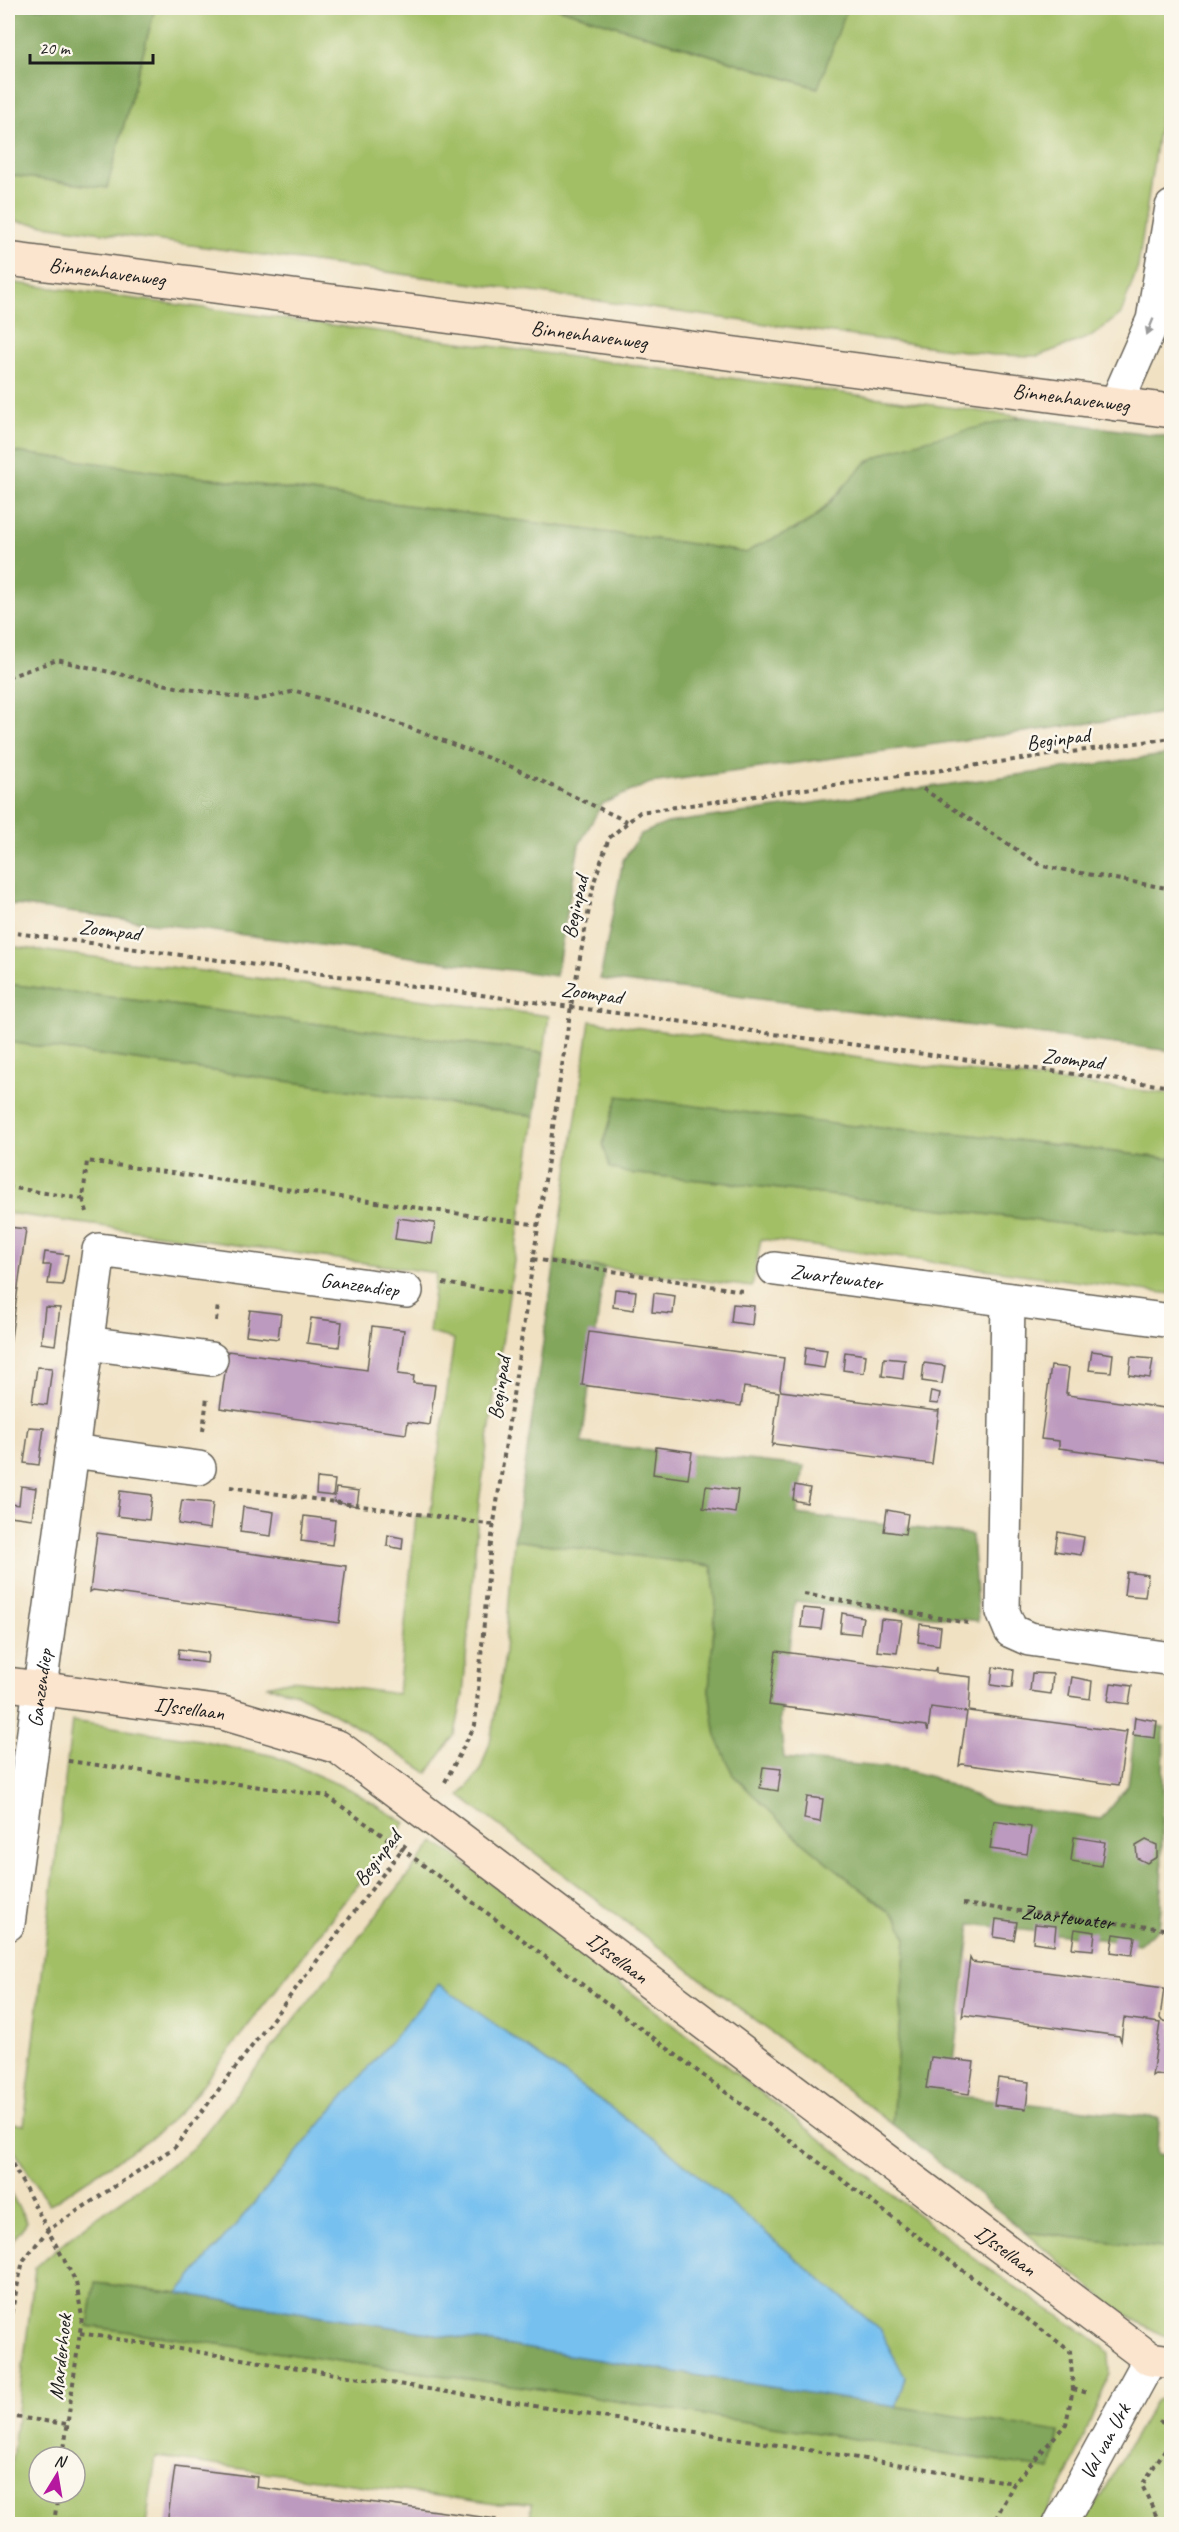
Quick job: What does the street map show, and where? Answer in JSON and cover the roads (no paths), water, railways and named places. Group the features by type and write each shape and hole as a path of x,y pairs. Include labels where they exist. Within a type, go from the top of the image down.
{"street":[{"path":"1116,404 1153,320 1172,207"},
{"name":"Binnenhavenweg","path":"8,259 1172,411"},
{"name":"Ganzendiep","path":"8,1924 99,1250 406,1291"},
{"name":"Zwartewater","path":"775,1269 1172,1322"},
{"path":"1008,1300 1003,1612 1011,1631 1029,1639 1172,1659"},
{"path":"86,1343 211,1359"},
{"path":"72,1451 199,1468"},
{"name":"IJssellaan","path":"8,1684 223,1713 338,1747 1161,2360"},
{"name":"Val van Urk","path":"1060,2524 1161,2360"}],"water":[{"path":"439,1984 661,2144 879,2329 905,2377 896,2407 178,2293"}]}
